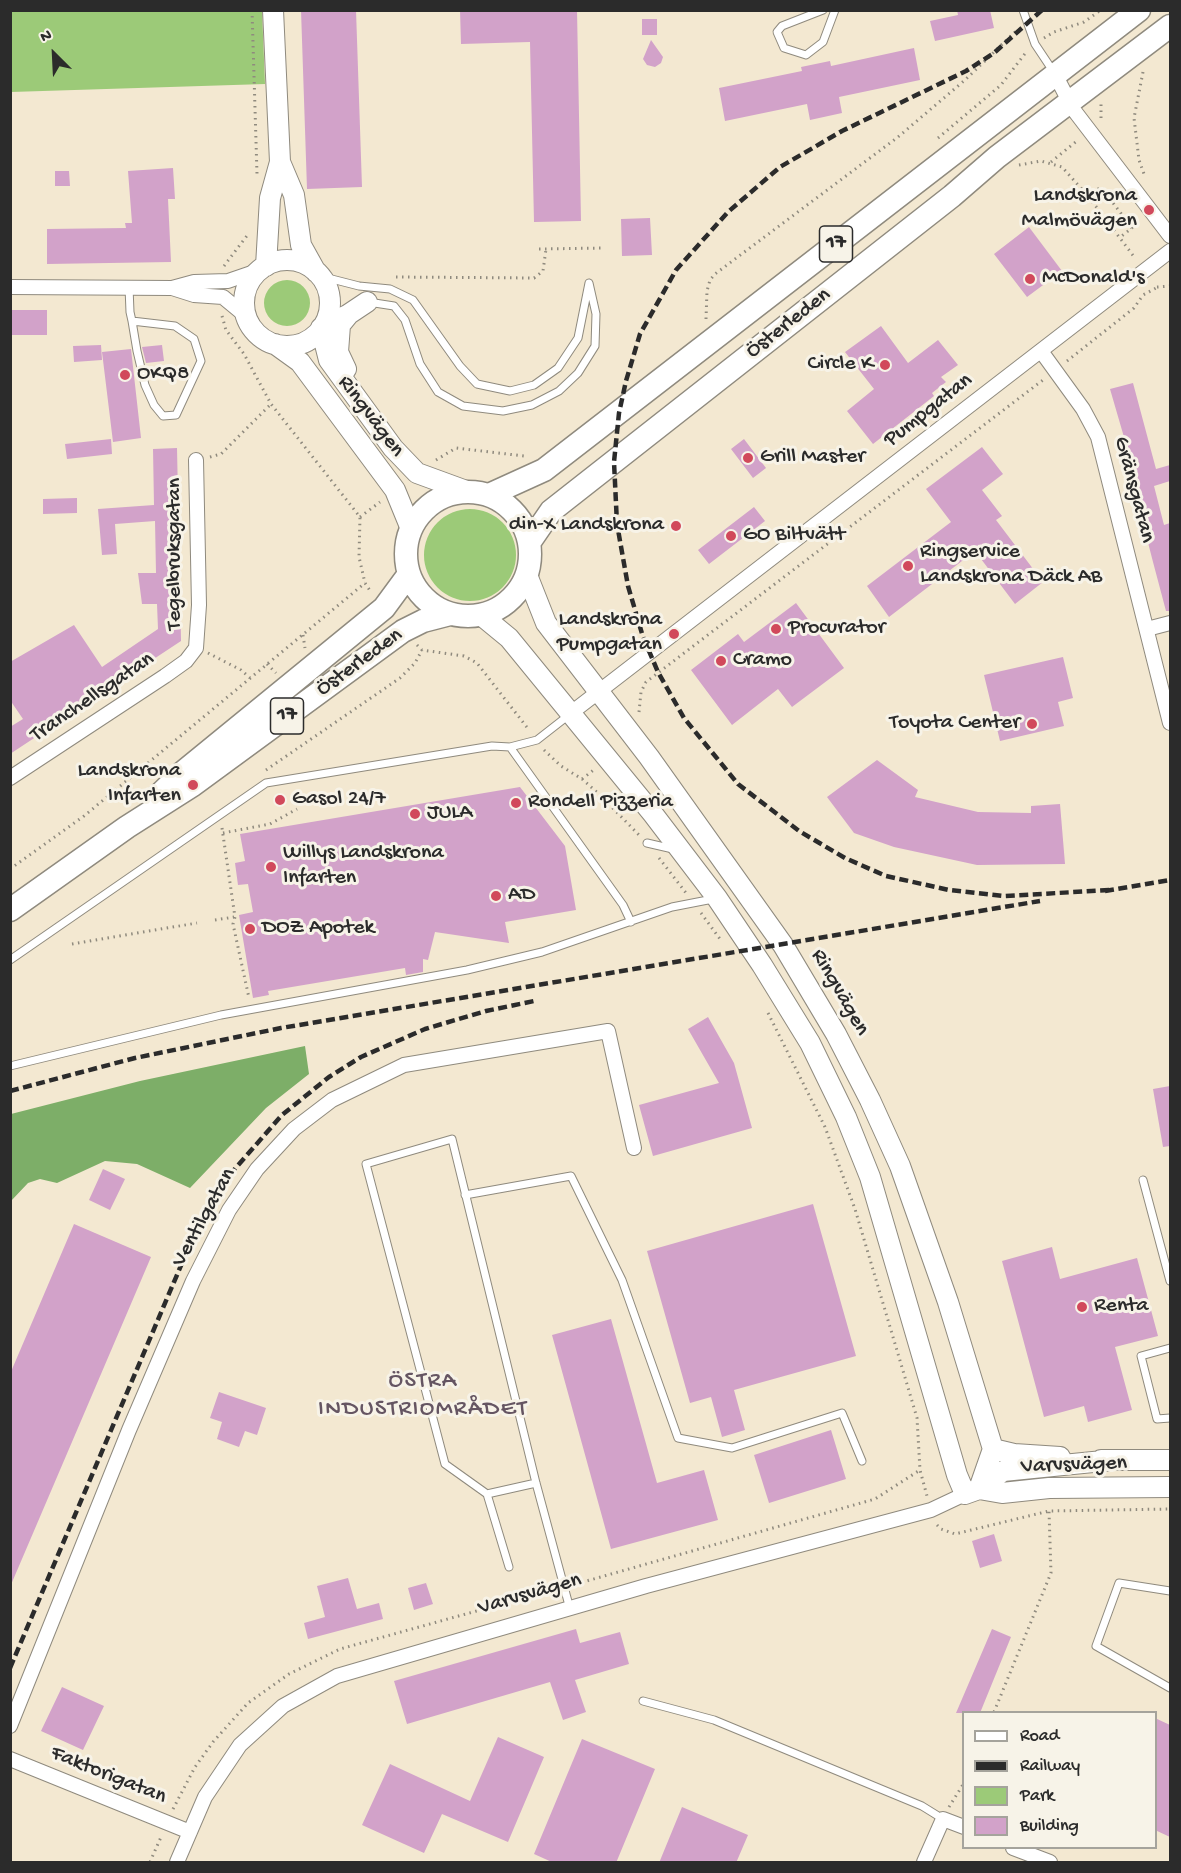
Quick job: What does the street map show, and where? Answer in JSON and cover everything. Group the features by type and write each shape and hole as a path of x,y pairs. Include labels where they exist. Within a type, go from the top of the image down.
{"main road":[{"path":"263,268 270,198 280,162 273,10"},
{"name":"Österleden","path":"479,494 544,470 1140,10"},
{"name":"Österleden","path":"529,543 551,511 1005,152 1170,26"},
{"path":"280,162 294,195 301,244 318,274 328,294 324,323 304,342 290,346 275,344 257,334 246,316 244,302 247,287 263,268 279,261 292,261 305,264 318,274"},
{"name":"Ringvägen","path":"368,302 349,314 340,326 338,352 348,373 384,423 393,448"},
{"name":"Ringvägen","path":"324,323 323,345 334,369 393,448 417,473 479,494"},
{"name":"Ringvägen","path":"275,344 300,362 396,490 411,529"},
{"path":"479,494 511,509 519,519 529,543 527,575"},
{"name":"17","path":"479,494 450,495 434,503 421,514 411,529 406,556 410,574 425,599 450,614 481,615 509,601 527,575"},
{"name":"Österleden","path":"127,827 182,773 384,608 410,574"},
{"name":"Ringvägen","path":"527,575 546,623 636,740 783,945 836,1034 870,1100 904,1177 948,1302 993,1449"},
{"name":"Österleden","path":"10,910 127,827 193,785 403,631 423,621 450,614"},
{"path":"481,615 510,638 682,852 717,898 762,965 810,1043 846,1117 870,1177 957,1475 972,1492 993,1449"},
{"name":"Varvsvägen","path":"993,1449 1014,1454 1113,1460 1170,1460"},
{"name":"Varvsvägen","path":"972,1492 1003,1471 1113,1460"},
{"name":"Varvsvägen","path":"972,1492 1002,1493 1049,1488 1170,1487"}],"street":[{"path":"1056,76 1070,103 1170,236"},
{"name":"Pumpgatan","path":"570,713 1170,251"},
{"path":"172,288 194,282 228,281 263,268"},
{"path":"10,287 172,288 194,295 223,297 246,316"},
{"name":"Gränsgatan","path":"1041,351 1083,409 1098,437 1170,723"},
{"name":"Tegelbruksgatan","path":"196,460 199,605 196,648"},
{"path":"1147,629 1170,623"},
{"name":"Tranchellsgatan","path":"10,778 165,676 186,660 196,648"},
{"name":"Ventilgatan","path":"10,1726 129,1430 193,1281 229,1210 257,1169 294,1129 333,1100 404,1065 608,1031 634,1148"},
{"name":"Varvsvägen","path":"177,1863 205,1797 240,1745 276,1712 308,1690 337,1676 570,1609 931,1510 972,1492"},
{"name":"Faktorigatan","path":"10,1759 190,1832"},
{"path":"924,1863 943,1818 962,1827"},
{"path":"1015,1849 1050,1863"}],"lane":[{"path":"823,10 782,26 777,32 784,48 806,55 823,42 835,10"},
{"path":"1023,10 1035,44 1056,76"},
{"path":"318,274 359,286 390,289 413,300 460,366 477,384 510,391 534,385 558,368 578,338 590,283 596,314 595,346 578,373 559,391 532,405 503,411 463,406 438,392 420,364 405,320 394,306 368,302 324,323"},
{"path":"129,287 132,321 145,386 154,405 163,416 176,416 201,361 194,339 175,326 132,321"},
{"path":"10,960 266,783 492,746 510,747 537,740 570,713"},
{"path":"510,747 623,905 631,922"},
{"path":"647,843 682,852"},
{"path":"10,1066 252,1009 467,970 542,952 631,922 717,898"},
{"path":"509,1567 487,1494 446,1464 366,1164 452,1140 536,1483 570,1609"},
{"path":"465,1195 571,1176 622,1280 678,1438 732,1448 842,1413 862,1461"},
{"path":"1143,1180 1170,1281"},
{"path":"1170,1348 1141,1356 1157,1419 1170,1418"},
{"path":"487,1494 536,1483"},
{"path":"1170,1591 1119,1583 1096,1646 1170,1688"},
{"path":"643,1701 714,1720 922,1806 943,1818"}],"path":[{"path":"930,144 1001,85 1022,55 1035,44 1054,32 1084,22 1101,10"},
{"path":"715,312 706,319 707,291 710,280 715,274 898,136 965,80 1026,20"},
{"path":"1144,68 1134,118 1139,160 1146,180"},
{"path":"1005,152 1013,162 1022,166 1041,161 1062,167 1088,196 1138,262"},
{"path":"1088,196 1101,187 1132,228 1119,238"},
{"path":"540,249 604,248"},
{"path":"395,277 534,278 543,271 546,249"},
{"path":"1153,282 1158,287"},
{"path":"636,740 646,733 638,705 646,682 1055,370 1134,308 1143,295 1158,287 1170,286"},
{"path":"196,460 221,454 271,404"},
{"path":"417,473 456,448 515,457 532,455"},
{"path":"10,869 84,816 365,583 358,543 360,517 396,490"},
{"path":"403,631 422,650 464,656 477,663 537,740 561,766 582,779 630,823 725,945"},
{"path":"196,648 221,658 250,678"},
{"path":"258,776 400,678 415,663 422,650"},
{"path":"582,779 608,760"},
{"path":"223,833 270,824 297,809"},
{"path":"216,817 223,833 235,916 233,924 252,1009"},
{"path":"215,920 235,916"},
{"path":"72,944 197,923"},
{"path":"763,1004 825,1127 855,1209 917,1418 920,1470 931,1510 940,1529 955,1534 1049,1511 1170,1509"},
{"path":"995,1711 1051,1573 1049,1511"},
{"path":"943,1818 962,1785"}],"green space":[{"path":"10,11 262,11 265,84 11,92"},
{"path":"287,280 303,287 310,303 303,319 287,326 271,319 264,303 271,287"},
{"path":"470,509 488,513 502,523 512,537 516,555 512,573 502,587 488,597 470,601 452,597 438,587 428,573 424,555 428,537 438,523 452,513"},
{"path":"305,1046 309,1074 266,1108 190,1188 137,1164 105,1161 57,1183 40,1179 28,1183 11,1201 11,1114 140,1081"}],"building":[{"path":"301,10 356,10 362,187 307,189"},
{"path":"460,10 577,10 581,221 534,222 530,42 461,44"},
{"path":"957,10 990,10 994,28 935,41 930,21 958,15"},
{"path":"642,19 657,19 657,35 642,35"},
{"path":"651,40 663,57 661,63 655,67 647,65 643,59"},
{"path":"914,48 920,80 839,97 842,113 810,120 807,104 725,121 719,88 802,71 801,67 830,61 831,66"},
{"path":"173,168 175,199 168,199 171,262 47,264 47,229 126,228 125,223 132,223 128,171"},
{"path":"55,171 69,171 70,186 55,186"},
{"path":"650,218 652,255 622,256 621,219"},
{"path":"1029,227 1062,271 1027,297 994,254"},
{"path":"10,310 47,310 47,335 10,335"},
{"path":"881,326 908,363 938,340 958,365 941,377 946,382 932,393 934,396 873,444 847,411 874,389 845,352"},
{"path":"101,345 102,360 74,362 73,346"},
{"path":"162,345 164,361 146,363 142,347"},
{"path":"131,349 141,438 113,442 102,352"},
{"path":"1133,383 1156,469 1170,465 1170,481 1154,486 1164,525 1170,523 1170,611 1166,611 1123,445 1126,444 1110,389"},
{"path":"111,439 112,454 67,459 65,444"},
{"name":"Grill Master","path":"744,439 766,468 753,478 731,449"},
{"path":"982,447 1003,474 982,490 1002,516 996,520 1043,582 1015,604 975,551 889,617 867,586 951,522 926,489"},
{"path":"177,448 181,641 10,754 10,727 23,719 10,700 10,662 74,625 102,667 158,629 157,604 142,604 138,573 156,573 155,521 115,524 117,554 102,555 98,509 154,505 153,449"},
{"path":"77,498 77,513 43,514 43,499"},
{"name":"GO Biltvätt","path":"754,507 765,521 709,564 698,550"},
{"path":"796,603 844,668 792,707 778,689 732,725 691,670 738,634 744,642"},
{"path":"1063,657 1073,698 1058,702 1064,726 1000,741 984,675"},
{"path":"877,760 918,790 915,797 978,812 1031,813 1031,806 1060,804 1065,864 977,865 894,847 854,833 827,797"},
{"path":"520,787 565,846 576,910 505,922 509,943 435,932 428,960 423,959 423,972 406,975 405,968 268,991 269,995 253,998 239,915 253,912 248,884 238,885 235,863 245,861 240,834"},
{"path":"708,1017 734,1063 752,1128 653,1156 639,1105 719,1083 688,1029"},
{"path":"1170,1086 1170,1146 1163,1147 1153,1089"},
{"path":"103,1169 125,1179 110,1210 89,1200"},
{"path":"813,1204 856,1356 734,1390 745,1430 722,1437 711,1397 690,1403 647,1251"},
{"path":"74,1224 151,1257 10,1587 10,1374"},
{"name":"Renta","path":"1052,1247 1060,1279 1137,1258 1158,1336 1115,1347 1132,1410 1088,1422 1084,1406 1044,1417 1002,1261"},
{"path":"611,1319 657,1483 704,1470 718,1520 611,1549 552,1335"},
{"path":"219,1392 266,1408 257,1435 245,1431 239,1447 217,1439 222,1422 210,1418"},
{"path":"831,1430 846,1479 769,1503 754,1455"},
{"path":"994,1534 1002,1561 980,1568 972,1541"},
{"path":"348,1578 357,1609 379,1603 383,1619 308,1639 304,1623 325,1617 317,1586"},
{"path":"426,1583 433,1604 414,1610 408,1588"},
{"path":"576,1629 580,1643 620,1632 629,1664 575,1680 586,1712 563,1720 550,1682 407,1724 394,1681"},
{"path":"992,1629 1011,1637 981,1711 956,1713"},
{"path":"62,1687 104,1706 83,1750 41,1731"},
{"path":"1157,1719 1170,1725 1170,1837 1157,1831"},
{"path":"498,1737 544,1757 508,1842 442,1814 424,1853 362,1825 390,1764 470,1801"},
{"path":"582,1739 655,1769 616,1863 554,1863 534,1854"},
{"path":"682,1807 748,1835 736,1863 659,1863"}],"railway":[{"path":"1042,10 994,53 966,71 842,131 780,167 728,212 676,270 640,334 626,381 619,413 614,462 617,524 628,586 643,637 658,672 684,718 738,784 799,831 845,858 886,876 949,890 1004,896 1111,890"},
{"path":"1105,891 1170,880"},
{"path":"10,1091 135,1058 281,1028 1040,901"},
{"path":"10,1668 188,1249 203,1217 233,1171 282,1115 329,1077 361,1057 425,1029 486,1011 534,1001"}],"place":[{"name":"Landskrona Malmövägen","path":"1149,210"},
{"name":"McDonald's","path":"1030,279"},
{"name":"Circle K","path":"885,365"},
{"name":"OKQ8","path":"125,375"},
{"name":"Grill Master","path":"748,458"},
{"name":"din-X Landskrona","path":"676,526"},
{"name":"GO Biltvätt","path":"731,536"},
{"name":"Ringservice Landskrona Däck AB","path":"908,566"},
{"name":"Procurator","path":"776,629"},
{"name":"Landskrona Pumpgatan","path":"674,634"},
{"name":"Cramo","path":"721,661"},
{"name":"Toyota Center","path":"1032,724"},
{"name":"Landskrona Infarten","path":"193,785"},
{"name":"Gasol 24/7","path":"280,800"},
{"name":"Rondell Pizzeria","path":"516,803"},
{"name":"JULA","path":"415,814"},
{"name":"Willys Landskrona Infarten","path":"271,867"},
{"name":"AD","path":"496,896"},
{"name":"DOZ Apotek","path":"250,929"},
{"name":"Renta","path":"1082,1307"}],"district":[{"name":"ÖSTRA INDUSTRIOMRÅDET","path":"423,1396"}]}
